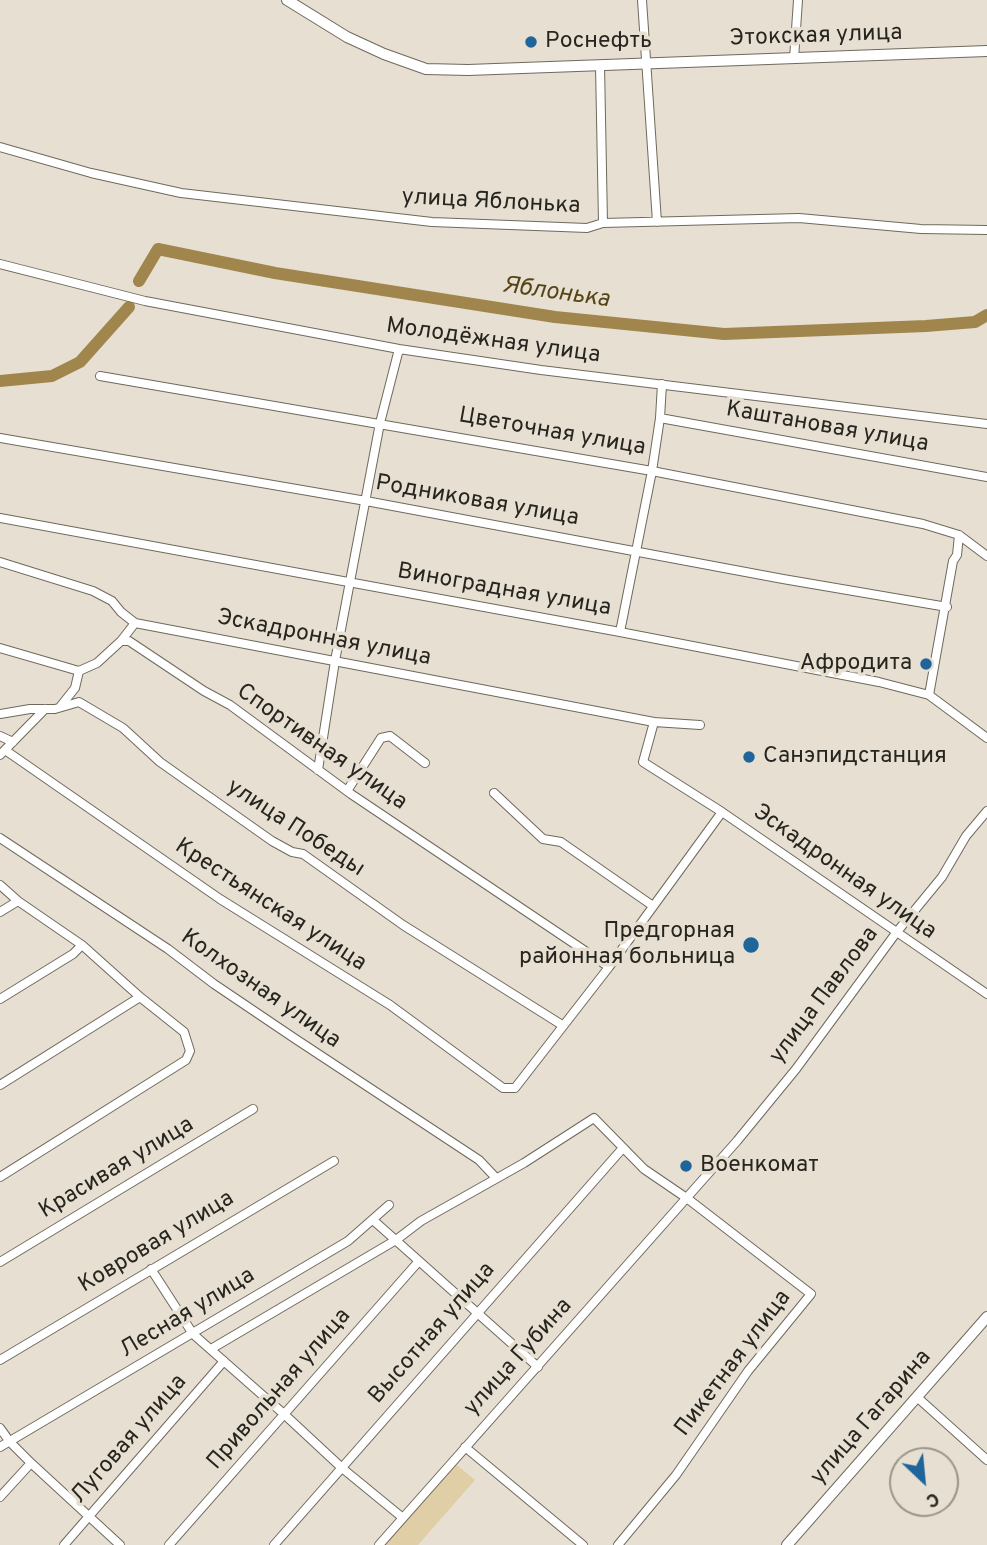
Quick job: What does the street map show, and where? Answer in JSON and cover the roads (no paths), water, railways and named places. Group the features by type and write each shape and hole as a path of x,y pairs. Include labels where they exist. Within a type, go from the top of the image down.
{"main road":[{"name":"Этокская улица","path":"287,0 347,37 426,69 468,70 987,51"},
{"name":"улица Гагарина","path":"787,1545 987,1318"}],"street":[{"path":"642,0 657,222"},
{"path":"794,59 798,0"},
{"path":"600,65 603,223"},
{"name":"улица Яблонька","path":"0,147 91,173 195,195 432,222 587,228 603,223 799,218 921,229 987,230"},
{"name":"Молодёжная улица","path":"0,264 145,301 399,349 987,424"},
{"path":"318,770 335,661 380,423 399,349"},
{"name":"Цветочная улица","path":"100,376 652,471 923,524 959,535 987,556"},
{"path":"620,632 652,471 662,384"},
{"name":"Каштановая улица","path":"660,418 987,477"},
{"name":"Родниковая улица","path":"0,438 366,501 947,607"},
{"name":"Виноградная улица","path":"0,518 879,682 929,695 987,738"},
{"path":"929,695 959,535"},
{"path":"0,562 93,591 112,601 135,623 121,642 97,663 79,671 0,648"},
{"name":"Эскадронная улица","path":"135,623 654,722 701,725"},
{"name":"Спортивная улица","path":"121,642 129,640 230,705 347,791 609,967"},
{"path":"60,708 75,688 79,671"},
{"name":"улица Победы","path":"0,715 60,708 79,702 123,728 160,762 272,841 292,852 303,854 403,925 562,1025"},
{"path":"3,753 45,709"},
{"name":"Эскадронная улица","path":"654,722 643,762 722,812 987,993"},
{"path":"0,736 13,742"},
{"path":"347,791 382,738 390,736 425,763"},
{"name":"Крестьянская улица","path":"3,753 220,899 390,1006 503,1088 515,1088 562,1025"},
{"path":"494,793 543,839 561,842 653,906"},
{"name":"улица Павлова","path":"688,1199 796,1069 896,933 942,877 967,836 987,811"},
{"path":"562,1025 609,967 722,812"},
{"name":"Колхозная улица","path":"0,838 479,1160 496,1178"},
{"path":"0,885 18,901 82,945 184,1032 190,1051 186,1060 0,1177"},
{"path":"0,912 18,901"},
{"path":"0,999 73,954 82,945"},
{"path":"0,1085 140,997"},
{"name":"Красивая улица","path":"0,1262 253,1109"},
{"name":"Лесная улица","path":"211,1349 396,1240 421,1221 524,1163 594,1118 622,1149"},
{"path":"622,1149 644,1169 688,1199"},
{"name":"Высотная улица","path":"274,1545 622,1149"},
{"name":"Ковровая улица","path":"0,1360 334,1161"},
{"name":"улица Губина","path":"379,1545 688,1199"},
{"name":"Пикетная улица","path":"618,1545 676,1475 748,1371 811,1294 688,1199"},
{"name":"Лесная улица","path":"0,1447 348,1241 389,1205"},
{"path":"373,1220 538,1367"},
{"name":"Привольная улица","path":"169,1545 419,1261"},
{"path":"151,1269 193,1334 342,1468 403,1518"},
{"name":"Луговая улица","path":"64,1545 224,1361"},
{"path":"918,1398 987,1460"},
{"path":"0,1428 31,1463 120,1545"},
{"path":"465,1447 583,1545"},
{"path":"0,1497 31,1463"}],"waterway":[{"name":"Яблонька","path":"139,281 158,249 275,273 555,317 724,334 926,326 975,322 987,315"},
{"name":"Яблонька","path":"0,381 52,376 80,362 129,307"}],"place":[{"name":"Роснефть","path":"531,42"},
{"name":"Афродита","path":"926,664"},
{"name":"Санэпидстанция","path":"749,757"},
{"name":"Предгорная районная больница","path":"751,945"},
{"name":"Военкомат","path":"686,1166"}]}
